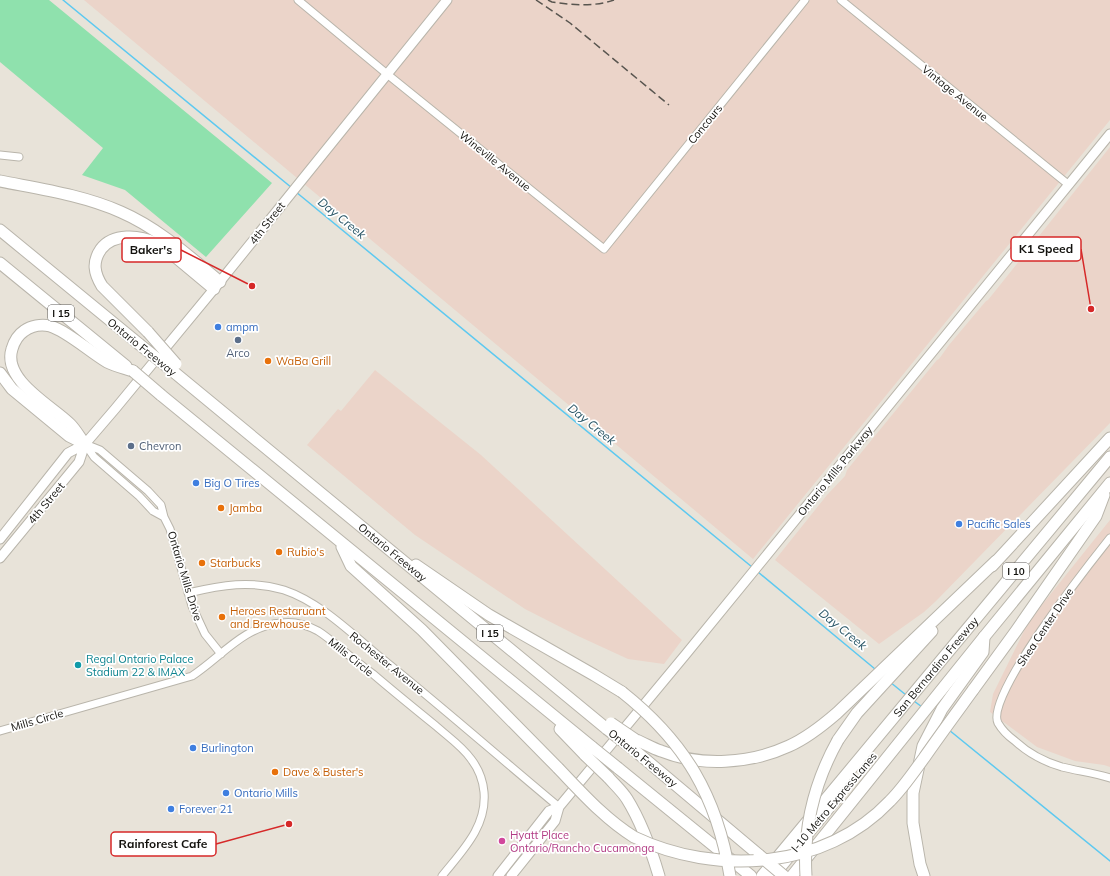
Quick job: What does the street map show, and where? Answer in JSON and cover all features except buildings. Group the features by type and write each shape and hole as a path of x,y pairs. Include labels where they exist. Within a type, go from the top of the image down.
{"highway":[{"path":"0,181 90,200 121,212 159,233 217,285"},
{"name":"Ontario Freeway","path":"0,230 139,344 175,368 206,399 570,699 634,744 784,876"},
{"path":"175,368 148,332 102,286 94,269 96,258 107,242 118,238 136,237 155,243 167,250 217,285"},
{"name":"I 15","path":"0,262 121,365 161,395 529,696 589,751 618,768 750,875"},
{"path":"85,444 70,425 32,392 17,374 12,366 10,356 13,344 19,335 32,327 49,326 108,362 121,365"},
{"path":"0,373 12,389 70,436 85,444"},
{"path":"806,876 806,840 811,807 822,771 838,740 857,713 877,691 892,667 996,561 1110,438"},
{"name":"San Bernardino Freeway","path":"762,876 1110,457"},
{"path":"340,542 351,566 422,630 600,811 616,825 635,837 674,855 696,861 742,866 785,860 805,855 826,847 847,836 879,812 904,786 1016,631 1096,516 1109,484"},
{"name":"San Bernardino Freeway","path":"792,876 1109,484"},
{"path":"372,537 489,615 622,692 656,721 679,749 706,792 717,820 730,876"},
{"path":"924,876 920,864 913,823 912,793 923,746 942,709 983,652 984,637"},
{"path":"634,744 696,760 729,761 759,757 790,746 816,731 870,681 892,667"},
{"name":"I-10 Metro ExpressLanes","path":"773,876 886,738 888,724"},
{"path":"589,751 626,798 642,824 659,876"}],"main road":[{"name":"4th Street","path":"0,539 68,453 85,444 217,285 447,0"},
{"name":"Ontario Mills Parkway","path":"511,876 555,821 559,807 749,578 1110,134"},
{"name":"4th Street","path":"0,558 80,462 85,444"},
{"name":"Ontario Mills Parkway","path":"498,876 549,811 559,807"}],"street":[{"name":"Wineville Avenue","path":"298,0 387,74 604,249"},
{"name":"Concours","path":"604,249 805,0"},
{"name":"Vintage Avenue","path":"841,0 1069,185"},
{"path":"0,155 19,157"},
{"name":"Ontario Mills Drive","path":"85,444 100,450 148,491 161,505 170,529 188,593 199,624 211,644 221,654"},
{"name":"Shea Center Drive","path":"1110,538 1074,583 1011,677 1000,703 997,715 998,724 1024,749 1042,759 1063,767 1110,778"},
{"name":"Rochester Avenue","path":"188,593 219,586 240,584 259,585 276,588 307,600 329,615 428,696 559,807"},
{"name":"Mills Circle","path":"0,730 192,676 206,667 249,632 268,624 291,622 309,627 326,636 466,752 475,764 484,792 482,818 476,831 442,876"}],"shaded area":[{"path":"84,0 1110,0 1110,120 753,559"},
{"path":"1110,147 1110,423 936,601 924,612 879,644 775,560 827,495 845,476 847,470 949,345 988,300"},
{"path":"375,370 481,455 682,640 664,664 628,659 525,609 415,535 307,445 338,409 341,411"},
{"path":"1110,520 1110,767 1075,761 1037,747 990,712 993,694 1029,621"}],"green space":[{"path":"0,0 49,0 272,183 206,257 125,190 82,175 103,148 0,62"}],"waterway":[{"name":"Day Creek","path":"63,0 292,188"},
{"name":"Day Creek","path":"296,192 752,567"},
{"name":"Day Creek","path":"758,572 875,669"},
{"name":"Day Creek","path":"890,682 906,695"},
{"name":"Day Creek","path":"914,701 922,707"},
{"name":"Day Creek","path":"949,730 1110,861"}],"railway":[{"path":"536,0 570,23 669,105"},
{"path":"548,0 552,2 576,5 599,4 614,0"}],"place":[{"name":"Baker's","path":"252,286"},
{"name":"K1 Speed","path":"1091,309"},
{"name":"ampm","path":"218,327"},
{"name":"Arco","path":"238,340"},
{"name":"WaBa Grill","path":"268,361"},
{"name":"Chevron","path":"131,446"},
{"name":"Big O Tires","path":"196,483"},
{"name":"Jamba","path":"221,508"},
{"name":"Pacific Sales","path":"959,524"},
{"name":"Rubio's","path":"279,552"},
{"name":"Starbucks","path":"202,563"},
{"name":"Heroes Restaruant and Brewhouse","path":"222,617"},
{"name":"Regal Ontario Palace Stadium 22 & IMAX","path":"78,665"},
{"name":"Burlington","path":"193,748"},
{"name":"Dave & Buster's","path":"275,772"},
{"name":"Ontario Mills","path":"226,793"},
{"name":"Forever 21","path":"171,809"},
{"name":"Rainforest Cafe","path":"289,824"},
{"name":"Hyatt Place Ontario/Rancho Cucamonga","path":"502,841"}]}
